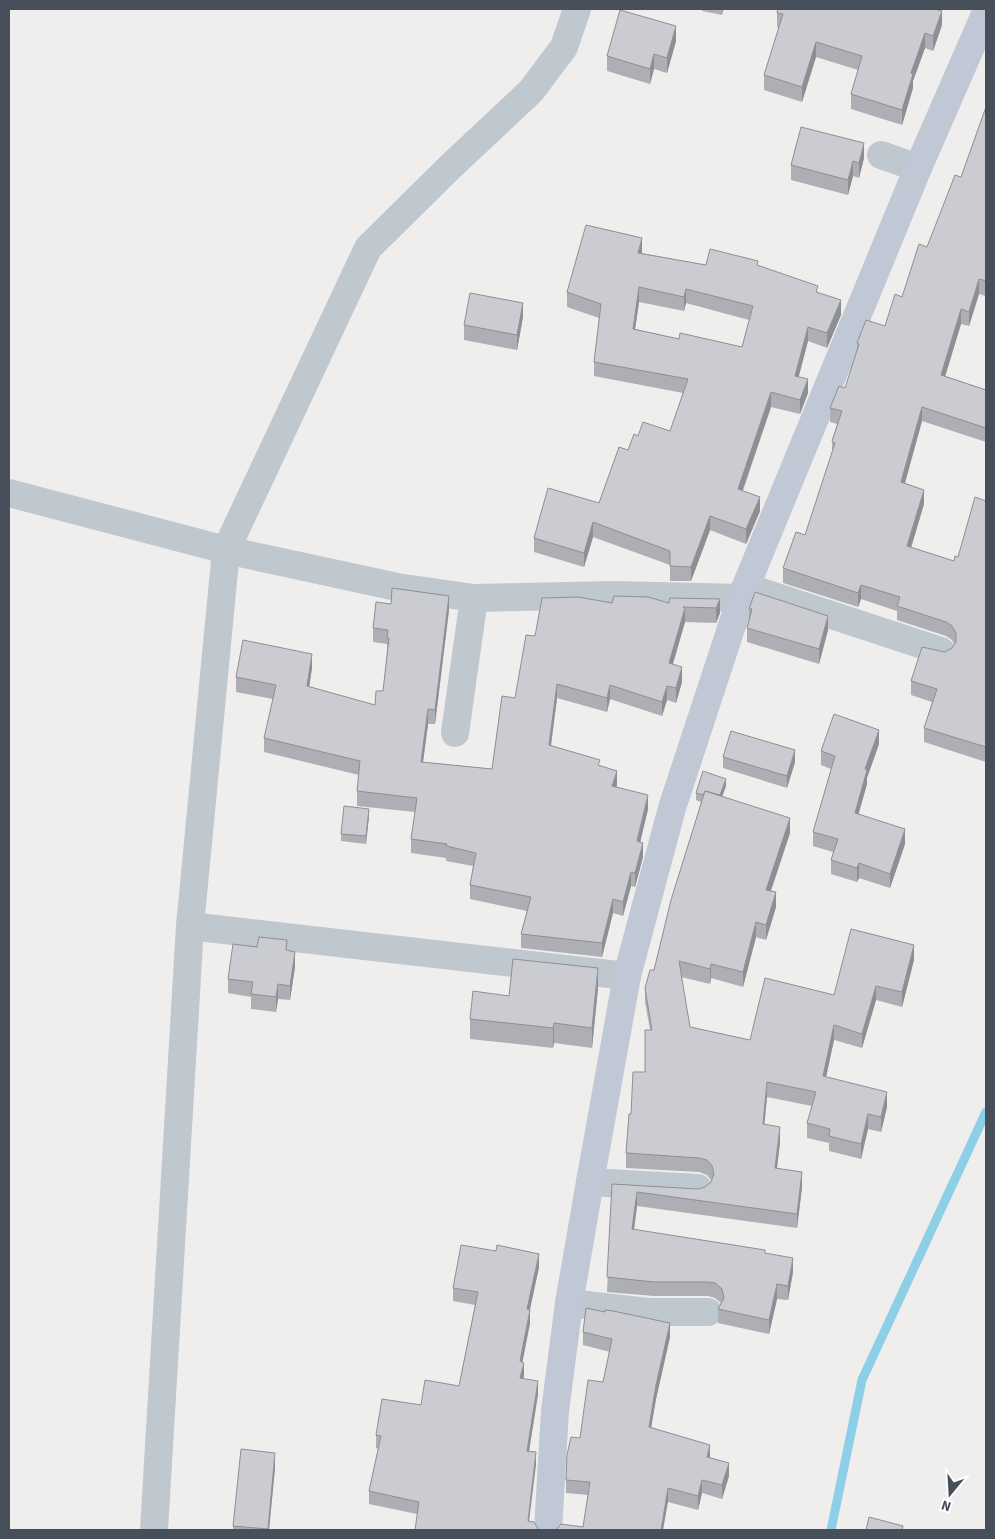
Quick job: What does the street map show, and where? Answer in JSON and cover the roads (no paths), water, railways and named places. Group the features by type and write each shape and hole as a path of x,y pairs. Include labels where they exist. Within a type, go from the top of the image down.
{"street":[{"path":"154,1530 190,926 226,550 368,248 531,91 564,47 577,9"},
{"path":"548,1530 555,1411 569,1303 627,976 672,808 743,592 918,168 980,12"},
{"path":"881,155 918,168"},
{"path":"9,493 226,550 397,587 474,598 743,592 941,651"},
{"path":"454,733 474,598"},
{"path":"190,926 627,976"},
{"path":"590,1182 698,1188"},
{"path":"569,1303 648,1312 708,1312"}],"waterway":[{"path":"831,1530 862,1380 986,1112"}]}
